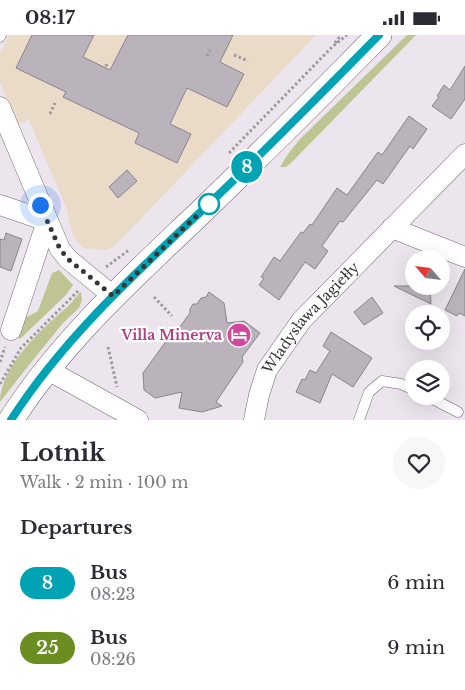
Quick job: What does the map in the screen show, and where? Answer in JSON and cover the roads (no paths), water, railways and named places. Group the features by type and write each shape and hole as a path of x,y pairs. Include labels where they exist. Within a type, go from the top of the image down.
{"street":[{"path":"11,420 48,370 113,296 275,141 379,35"},
{"path":"0,107 60,249 68,259 113,296"},
{"name":"Władysława Jagiełły","path":"254,420 267,370 301,321 465,154"},
{"path":"0,205 47,221"},
{"path":"11,330 47,221"},
{"path":"392,228 465,257"},
{"path":"48,370 138,420"}],"lane":[{"path":"360,420 369,393 382,381 405,385"},
{"path":"444,405 458,412"}],"place":[{"name":"Villa Minerva","path":"239,335"}]}
